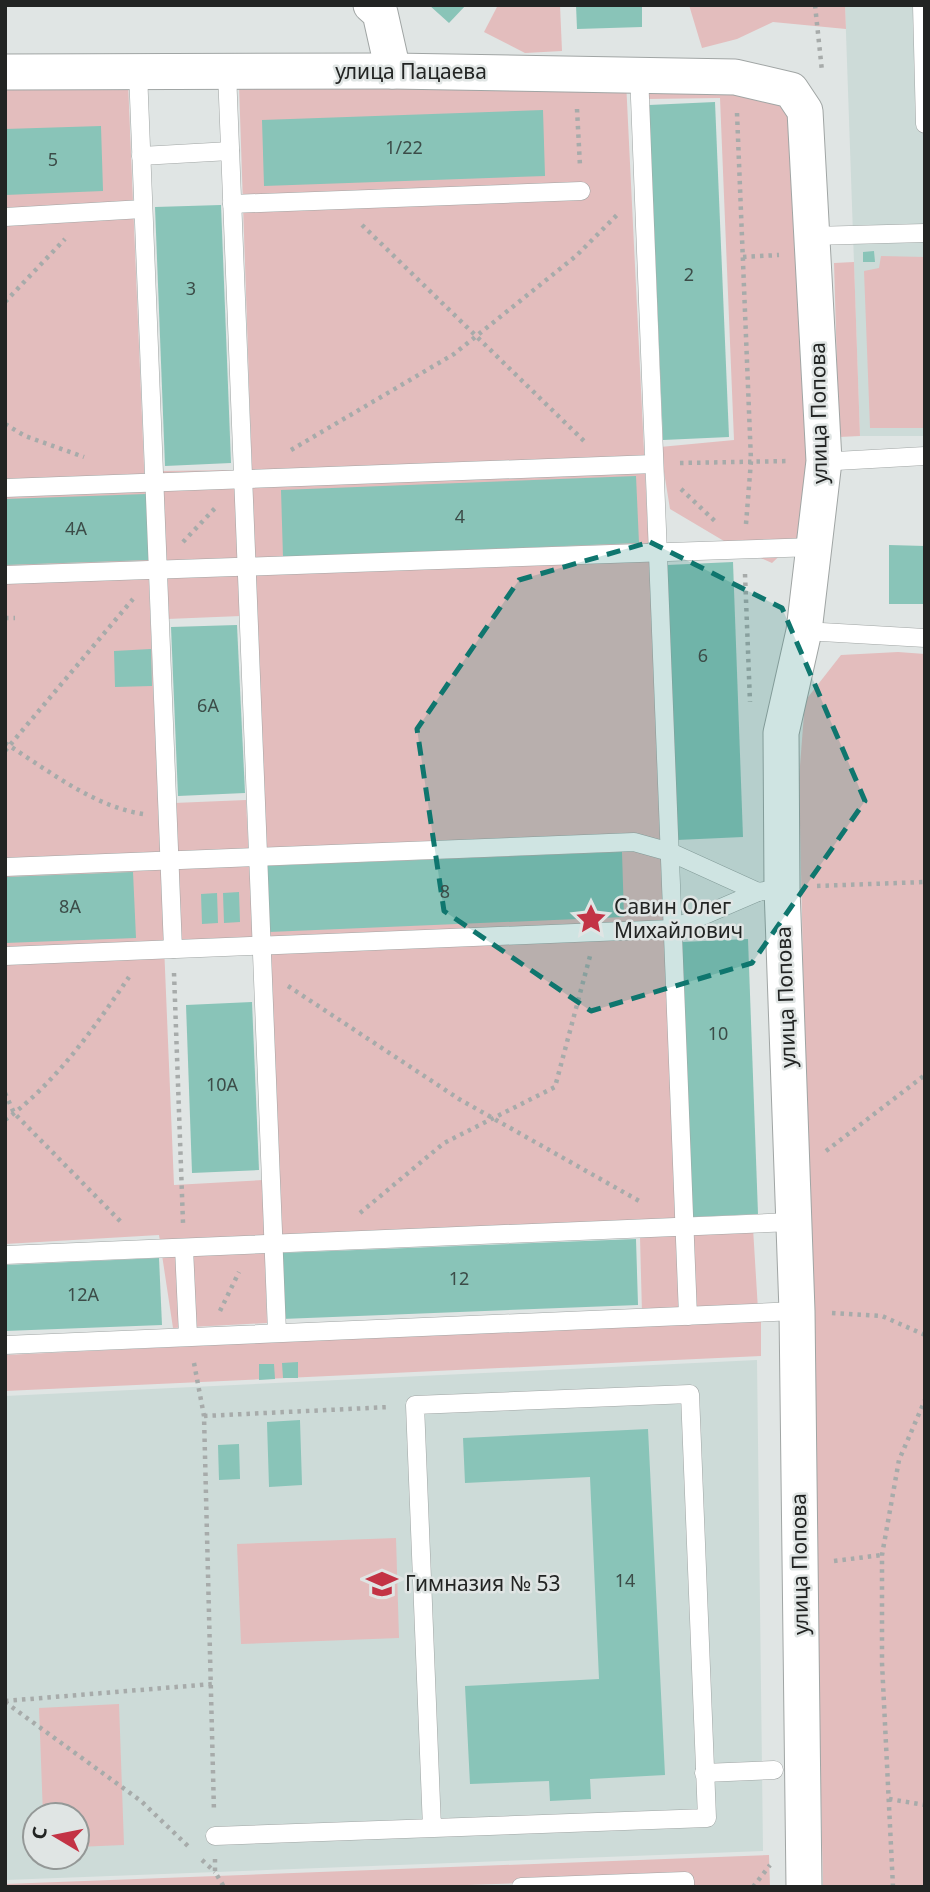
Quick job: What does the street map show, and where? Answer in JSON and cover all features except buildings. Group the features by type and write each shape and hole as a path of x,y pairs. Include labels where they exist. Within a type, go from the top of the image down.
{"street":[{"path":"371,5 380,13 393,71"},
{"name":"улица Пацаева","path":"5,72 393,71 639,73 735,77 790,90 805,111"},
{"name":"улица Попова","path":"804,1887 792,1177 770,890 781,733 804,631 830,461 805,111"}],"lane":[{"path":"922,5 925,124"},
{"path":"138,72 173,949"},
{"path":"227,72 276,1332"},
{"path":"639,73 688,1316"},
{"path":"141,156 230,151"},
{"path":"232,204 581,191"},
{"path":"5,217 143,209"},
{"path":"812,236 925,233"},
{"path":"830,461 925,456"},
{"path":"5,488 654,464"},
{"path":"5,575 815,547"},
{"path":"804,631 925,638"},
{"path":"5,867 634,842 670,852 770,890"},
{"path":"5,956 672,929 770,890"},
{"path":"5,1255 793,1222"},
{"path":"184,1248 188,1335"},
{"path":"5,1345 209,1334 796,1311"},
{"path":"215,1836 707,1818 691,1394 415,1405 432,1828"},
{"path":"704,1773 774,1770"},
{"path":"521,1887 685,1881 685,1887"}],"path":[{"path":"815,5 821,38"},
{"path":"575,73 581,191"},
{"path":"735,77 751,461 744,548"},
{"path":"340,202 610,466"},
{"path":"5,302 89,214"},
{"path":"5,424 25,436 90,459"},
{"path":"654,464 830,461"},
{"path":"654,464 744,548"},
{"path":"5,618 15,618"},
{"path":"5,743 106,804 133,813 168,818"},
{"path":"770,890 925,882"},
{"path":"324,1243 444,1143 555,1087 597,932"},
{"path":"173,949 184,1248"},
{"path":"5,1119 15,1113 91,1032 147,951"},
{"path":"262,969 492,1118 684,1227"},
{"path":"792,1177 925,1075"},
{"path":"5,1093 15,1113 125,1227"},
{"path":"209,1334 252,1245"},
{"path":"796,1311 882,1316 925,1335"},
{"path":"188,1335 204,1416 214,1684 215,1872"},
{"path":"893,1887 882,1663 882,1555 899,1460 925,1400"},
{"path":"204,1416 415,1405"},
{"path":"800,1561 829,1562 882,1555"},
{"path":"5,1701 214,1684"},
{"path":"5,1701 141,1801 215,1872 225,1887"},
{"path":"889,1799 925,1805"},
{"path":"753,1887 774,1859"}],"highlighted area":[{"path":"650,542 782,608 865,801 752,963 591,1011 444,911 417,729 519,580"}],"shaded area":[{"path":"498,5 560,5 562,51 525,53 484,32"},
{"path":"689,5 845,5 846,29 773,22 737,39 702,48"},
{"path":"845,5 925,5 925,436 860,436"},
{"path":"646,80 784,95 797,114 818,454 808,529 772,563 729,544 670,509 660,447 734,440 720,98 647,99"},
{"path":"5,81 128,82 174,1185 263,1180 267,1323 173,1328 159,1235 5,1244"},
{"path":"626,81 682,1232 753,1228 758,1310 642,1313 640,1237 278,1248 239,85"},
{"path":"881,256 925,257 925,428 870,428 864,271 879,268"},
{"path":"854,262 860,436 839,437 834,263"},
{"path":"237,470 241,616 167,619 161,471"},
{"path":"898,652 925,654 925,1887 823,1887 799,779 805,701 841,655"},
{"path":"246,800 253,938 181,942 174,803"},
{"path":"761,1319 761,1356 5,1391 5,1355"},
{"name":"Гимназия № 53","path":"757,1360 763,1851 5,1880 5,1396"},
{"path":"396,1538 399,1638 241,1644 237,1544"},
{"path":"119,1704 124,1845 91,1846 91,1801 42,1801 39,1708"},
{"path":"769,1855 770,1887 692,1887 691,1877 411,1887 5,1887 5,1884"}],"place":[{"name":"Савин Олег Михайлович","path":"591,919"},
{"name":"Гимназия № 53","path":"382,1584"}]}
